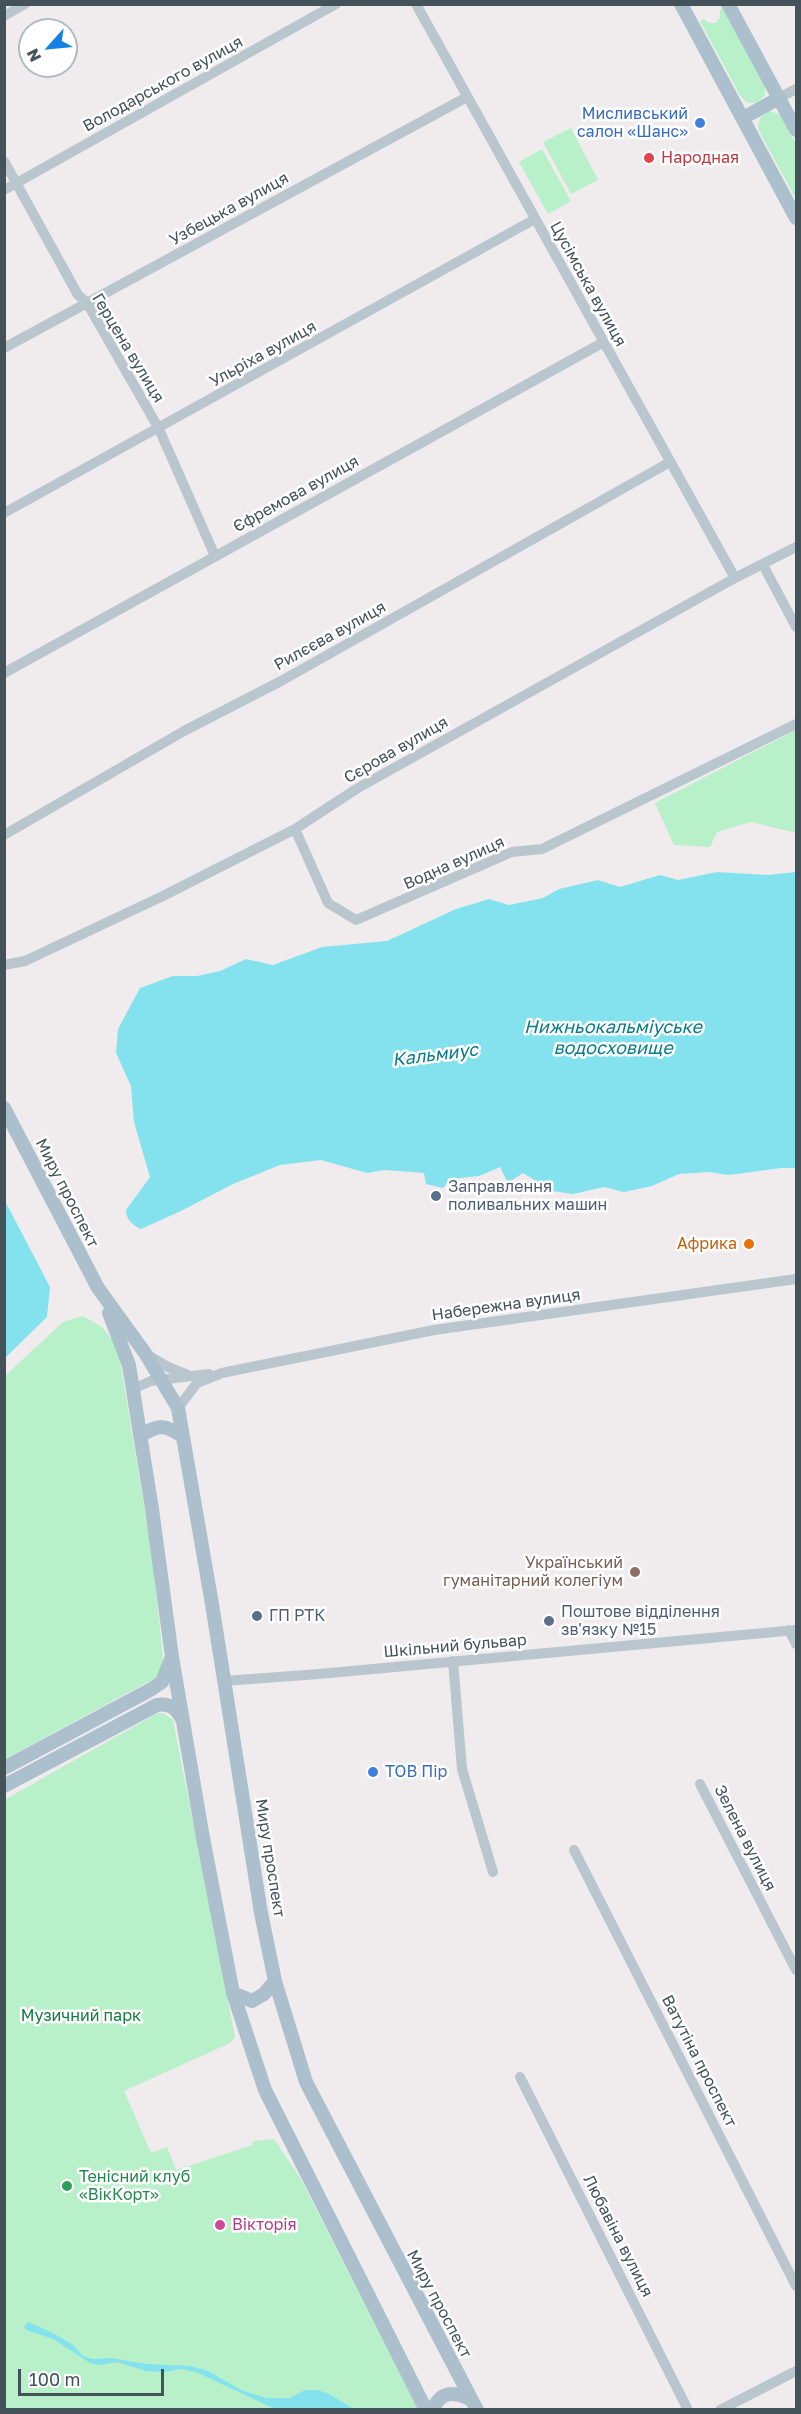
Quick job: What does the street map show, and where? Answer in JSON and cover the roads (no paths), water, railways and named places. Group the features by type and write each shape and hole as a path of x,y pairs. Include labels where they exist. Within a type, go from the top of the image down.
{"main road":[{"path":"681,4 796,218"},
{"path":"728,4 796,130"},
{"path":"743,118 779,98"},
{"name":"Миру проспект","path":"4,1108 100,1291 129,1365 172,1657 232,1993 265,2090 426,2409"},
{"name":"Миру проспект","path":"100,1291 145,1353 178,1408 261,1914 275,1981 306,2082 474,2405"},
{"path":"140,1436 160,1426 169,1427 183,1437"},
{"path":"10,1764 150,1690 162,1682 172,1657"},
{"path":"4,1786 157,1705 165,1704 176,1708 183,1720"},
{"path":"232,1993 252,2001 264,1994 275,1981"},
{"path":"433,2409 446,2395 457,2393 474,2405"}],"street":[{"path":"4,16 25,4"},
{"name":"Володарського вулиця","path":"4,190 336,4"},
{"name":"Цусімська вулиця","path":"416,4 735,578"},
{"path":"779,98 796,89"},
{"name":"Узбецька вулиця","path":"4,348 467,97"},
{"name":"Герцена вулиця","path":"4,161 78,295 87,303 159,429 215,556"},
{"name":"Ульріха вулиця","path":"4,513 535,219"},
{"name":"Єфремова вулиця","path":"4,673 602,342"},
{"name":"Рилєєва вулиця","path":"4,835 184,731 273,685 670,462"},
{"name":"Сєрова вулиця","path":"4,965 25,961 163,896 295,829 358,788 735,578 796,547"},
{"path":"763,565 796,627"},
{"name":"Водна вулиця","path":"295,829 328,903 356,920 512,852 542,849 796,724"},
{"name":"Набережна вулиця","path":"222,1373 434,1330 796,1280"},
{"path":"145,1353 168,1367 191,1376"},
{"path":"133,1389 162,1379 222,1373"},
{"path":"178,1408 196,1383 222,1373"},
{"path":"793,1630 796,1644"},
{"name":"Шкільний бульвар","path":"224,1681 793,1630"},
{"path":"453,1661 462,1769 493,1872"},
{"name":"Зелена вулиця","path":"700,1784 796,1970"},
{"name":"Ватутіна проспект","path":"574,1850 796,2286"},
{"name":"Любавіна вулиця","path":"520,2077 688,2409"},
{"path":"720,2409 796,2371"}],"water":[{"name":"Нижньокальміуське водосховище","path":"717,872 768,875 796,872 796,1168 729,1175 709,1172 679,1174 652,1186 624,1192 604,1187 573,1194 552,1191 523,1173 508,1183 500,1167 479,1176 451,1179 443,1188 426,1184 424,1173 385,1170 367,1173 321,1160 280,1165 233,1184 141,1229 128,1219 126,1210 150,1177 134,1122 131,1086 116,1053 118,1029 140,988 173,976 197,976 220,971 246,959 273,965 322,947 387,941 456,909 489,899 509,905 543,898 559,889 598,880 620,887 660,875 678,880"},
{"path":"4,1199 50,1287 47,1317 5,1358"},
{"path":"28,2322 53,2333 72,2344 83,2356 92,2359 111,2358 146,2364 191,2366 208,2371 241,2390 266,2398 290,2398 305,2390 318,2390 354,2409 275,2409 196,2372 181,2369 164,2372 146,2371 117,2362 101,2365 90,2363 53,2339 26,2330 24,2327"}],"place":[{"name":"Мисливський салон «Шанс»","path":"700,123"},
{"name":"Народная","path":"649,158"},
{"name":"Заправлення поливальних машин","path":"436,1196"},
{"name":"Африка","path":"749,1244"},
{"name":"Український гуманітарний колегіум","path":"635,1572"},
{"name":"ГП РТК","path":"257,1616"},
{"name":"Поштове відділення зв'язку №15","path":"549,1621"},
{"name":"ТОВ Пір","path":"373,1772"},
{"name":"Тенісний клуб «ВікКорт»","path":"67,2186"},
{"name":"Вікторія","path":"220,2225"}],"water label":[{"name":"Кальмиус","path":"435,1055"}],"park label":[{"name":"Музичний парк","path":"81,2016"}]}
